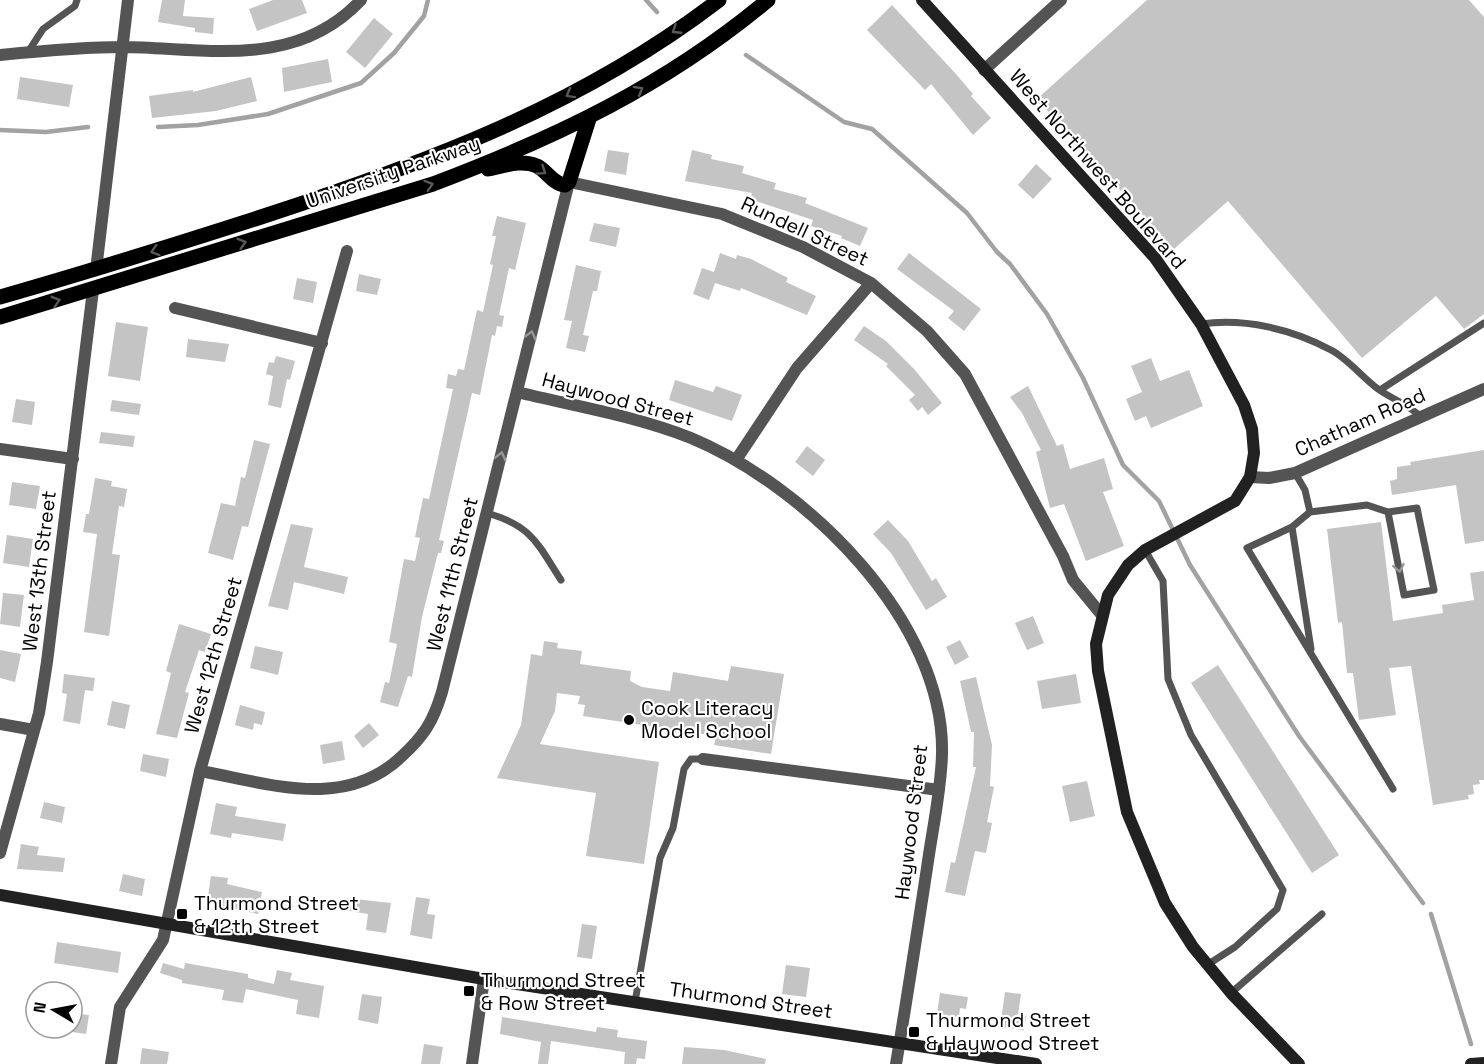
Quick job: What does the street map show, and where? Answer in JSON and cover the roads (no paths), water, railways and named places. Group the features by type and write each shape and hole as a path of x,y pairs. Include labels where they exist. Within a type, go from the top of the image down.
{"main road":[{"name":"University Parkway","path":"0,297 96,270 368,182 470,143 567,96 670,34 719,0"},
{"name":"University Parkway","path":"0,317 433,184 471,170 589,119 694,56 768,0"},
{"name":"West Northwest Boulevard","path":"922,0 1155,258 1201,324 1244,405 1252,429 1254,453 1250,477 1235,501 1145,550 1118,578 1101,614 1096,644 1098,671 1127,812 1165,903 1207,965 1299,1064"},
{"path":"471,170 485,170 522,162 537,166 560,184 569,182 589,119"},
{"name":"Thurmond Street","path":"0,895 484,979 900,1042 973,1059 1036,1064"},
{"path":"1471,1064 1484,1063"}],"street":[{"path":"96,270 128,0"},
{"path":"0,55 123,47 216,53 251,51 308,35 331,24 361,0"},
{"path":"984,70 1061,0"},
{"name":"Rundell Street","path":"569,182 722,214 803,247 871,283 927,331 965,374 1063,556 1073,580 1101,614"},
{"name":"West 11th Street","path":"200,771 282,786 331,789 359,785 377,777 392,766 429,729 487,513 569,182"},
{"name":"West 12th Street","path":"111,1064 120,1007 163,940 200,771 347,251"},
{"path":"736,460 797,368 871,283"},
{"name":"West 13th Street","path":"0,853 34,730 47,662 93,290"},
{"path":"175,308 322,343"},
{"name":"Chatham Road","path":"1250,477 1269,478 1295,473 1484,389"},
{"name":"Haywood Street","path":"517,392 656,426 691,438 736,460 824,524 872,577 894,609 921,659 933,692 942,753 939,790 897,1064"},
{"path":"0,449 73,459"},
{"path":"0,724 34,730"},
{"path":"704,759 939,790"},
{"path":"472,1064 484,979"}],"lane":[{"path":"28,52 43,30 75,6 77,0"},
{"path":"1201,324 1233,321 1283,330 1333,351 1380,390 1407,404 1420,416"},
{"path":"1380,390 1484,323"},
{"path":"1295,473 1305,490 1310,512"},
{"path":"1388,512 1404,595 1434,590 1417,508 1388,512 1367,505 1310,512 1292,527 1247,548 1393,789"},
{"path":"487,513 510,520 525,529 561,580"},
{"path":"1292,527 1311,654"},
{"path":"1145,550 1163,581 1168,679 1187,726 1284,890 1277,909 1234,946 1207,965"},
{"path":"635,1002 660,858 673,828 684,769 691,759 704,759"},
{"path":"1231,993 1322,914"}],"waterway":[{"path":"158,127 198,125 268,114 361,83 394,53 424,16 428,0"},
{"path":"646,0 657,12"},
{"path":"746,55 844,122 872,129 967,213 997,252 1010,264 1047,314 1083,378 1123,465 1159,501 1190,565 1299,736 1423,903"},
{"path":"0,130 46,132 88,127"},
{"path":"1431,914 1471,1044"}],"place":[{"name":"Cook Literacy Model School","path":"629,720"},
{"name":"Thurmond Street & 12th Street","path":"182,914"},
{"name":"Thurmond Street & Row Street","path":"469,991"},
{"name":"Thurmond Street & Haywood Street","path":"914,1032"}]}
